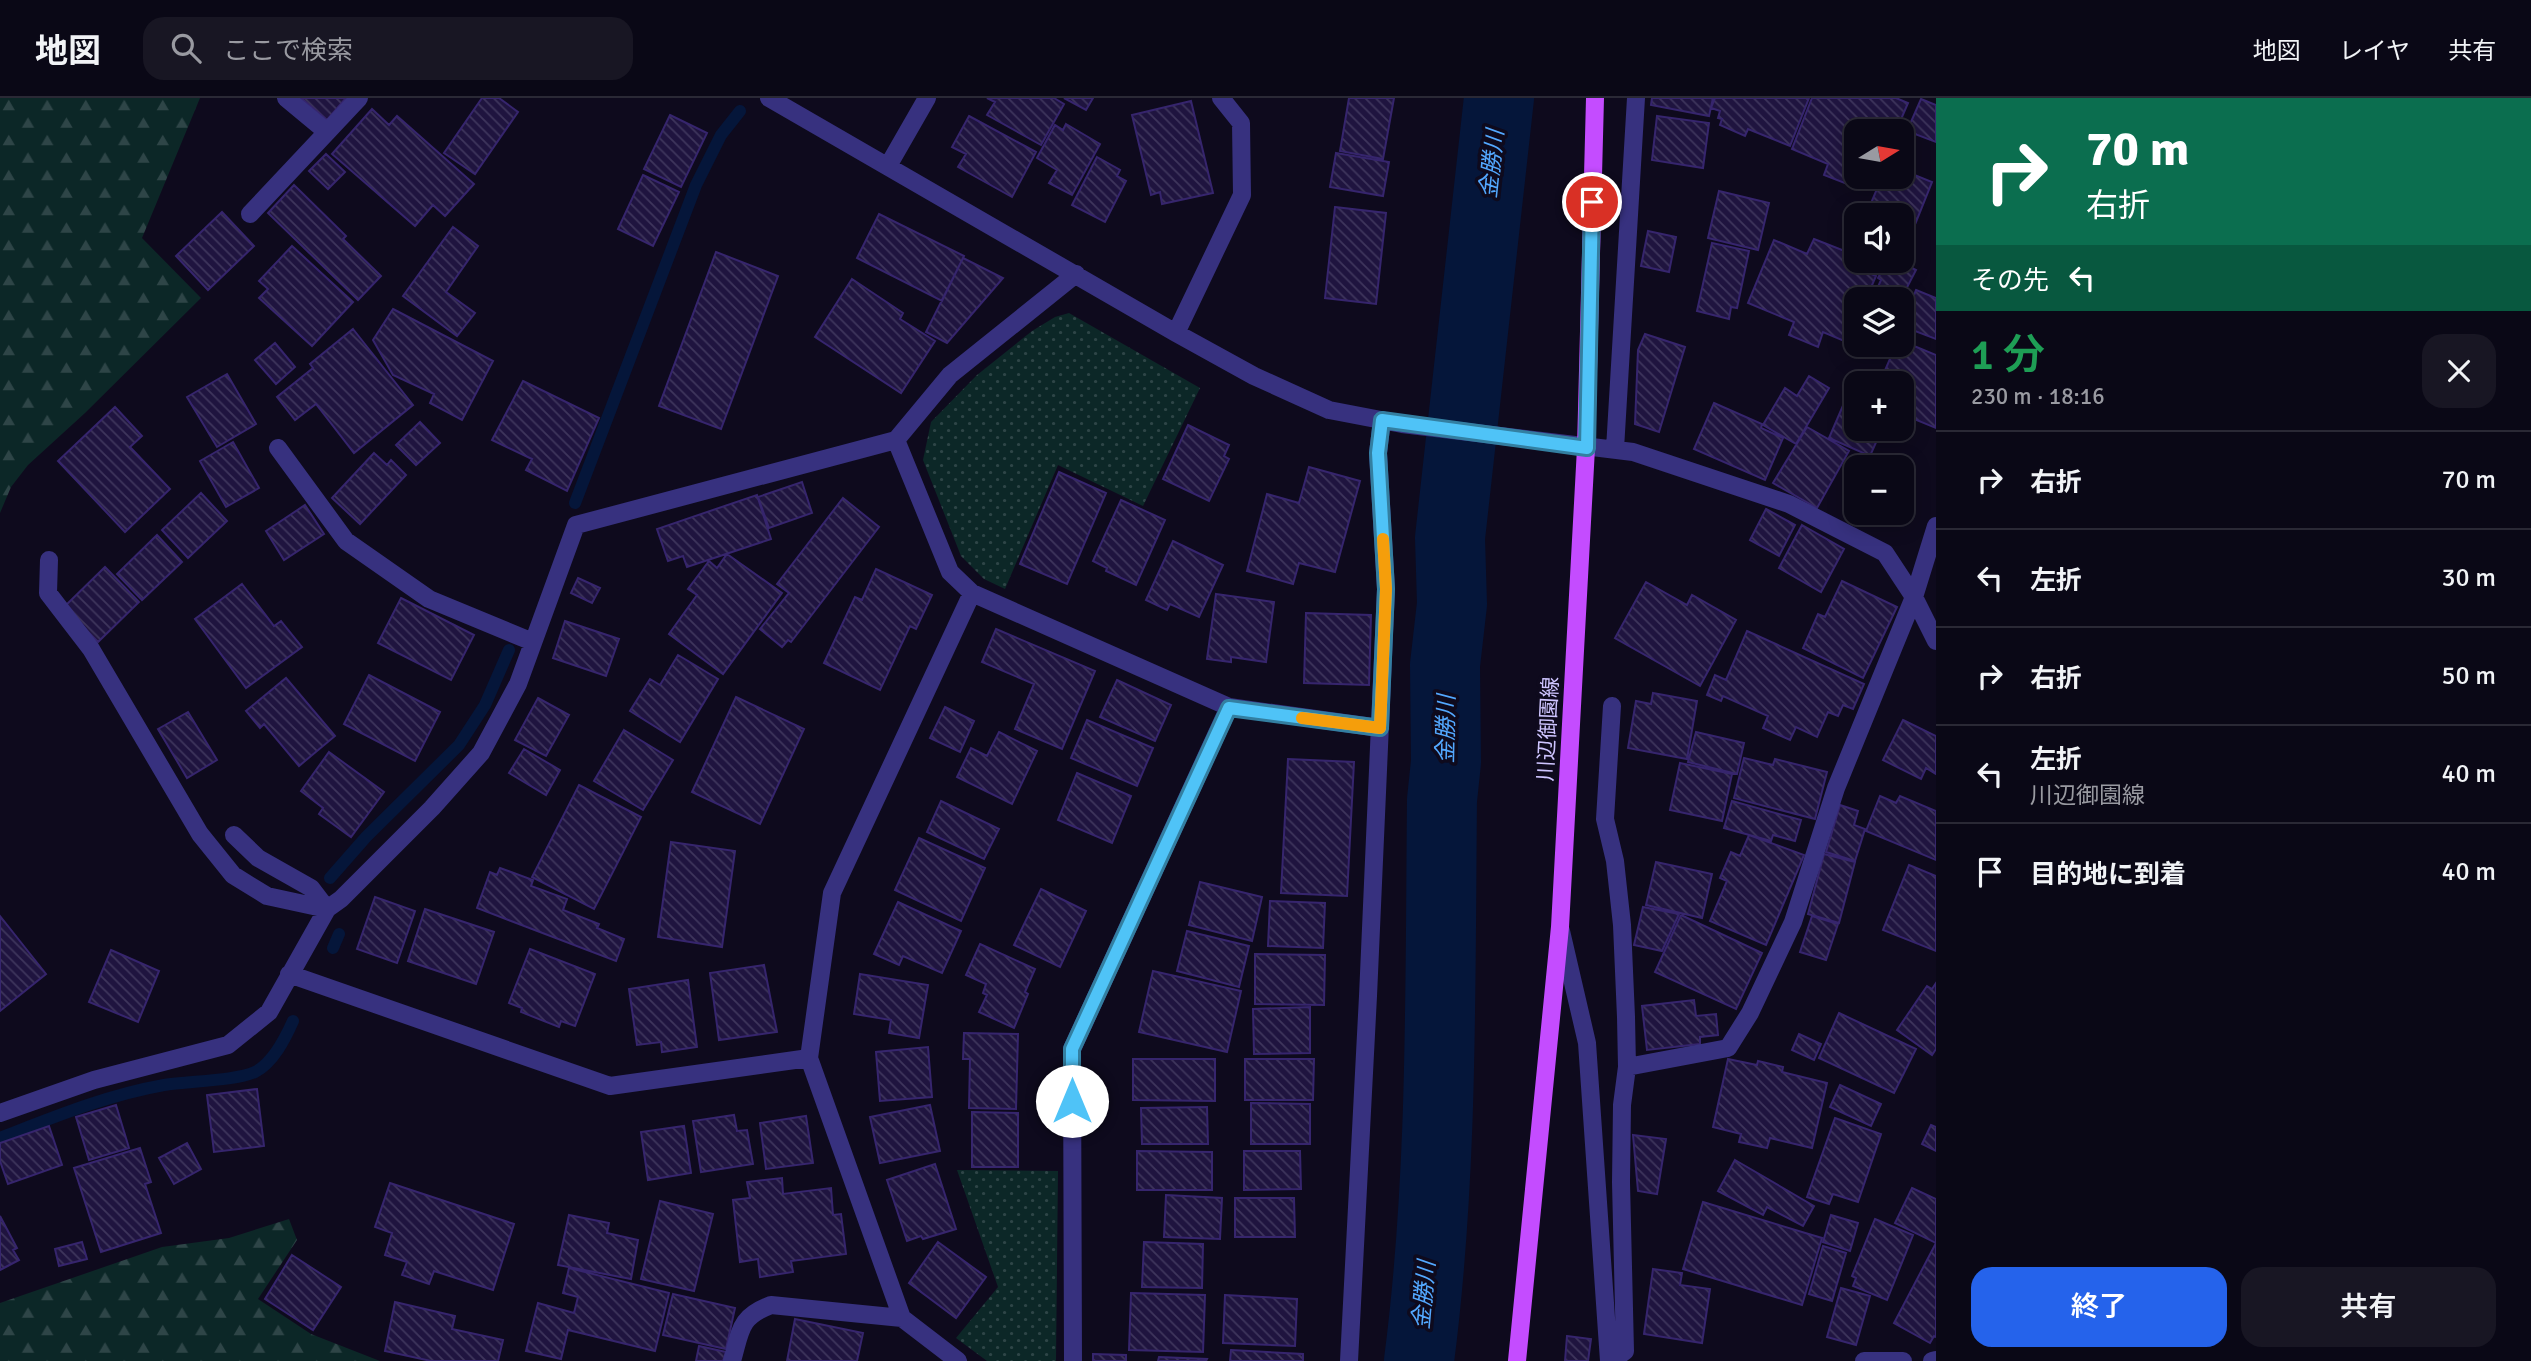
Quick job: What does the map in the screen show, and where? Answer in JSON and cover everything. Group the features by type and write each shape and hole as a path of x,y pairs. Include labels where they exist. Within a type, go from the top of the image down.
{"main road":[{"name":"川辺御園線","path":"1517,1361 1560,927 1587,448 1595,98"}],"street":[{"path":"286,98 327,132"},
{"path":"250,214 359,98"},
{"path":"769,98 1176,333 1254,376 1329,410 1402,424 1633,452 1788,504 1885,553 1914,597 1936,641"},
{"path":"888,166 927,98"},
{"path":"1176,333 1242,195 1241,123 1222,98"},
{"path":"1615,449 1636,98"},
{"path":"0,1113 94,1080 228,1045 268,1012 327,909 341,899 432,808 481,753 519,684 576,525 896,440 950,375 1076,274"},
{"path":"1349,1361 1386,589 1378,453 1382,420"},
{"path":"896,440 950,572 972,593 1229,708 1380,728"},
{"path":"278,448 346,541 429,600 533,642"},
{"path":"1627,1067 1728,1048 1751,1013 1793,922 1836,788 1914,597 1936,526"},
{"path":"49,560 48,593 91,649 200,834 233,875 256,889 267,895 327,909"},
{"path":"902,1318 809,1058 832,893 972,593"},
{"path":"1611,1361 1625,1351 1621,1182 1622,1105 1627,1067 1622,925 1615,861 1605,819 1612,706"},
{"path":"1073,1361 1072,1049 1229,708"},
{"path":"233,835 258,858 311,888 327,909"},
{"path":"1560,927 1587,1043 1611,1361"},
{"path":"289,974 610,1086 809,1058"},
{"path":"732,1361 743,1325 752,1312 771,1305 902,1318 958,1361"},
{"path":"1864,1361 1903,1361"}],"green space":[{"path":"0,98 200,98 142,238 201,298 85,413 28,465 11,487 0,513"},
{"path":"1069,313 1200,388 1143,506 1058,465 1005,589 984,579 961,556 923,460 931,422 977,375 1032,331 1055,317"},
{"path":"957,1170 1058,1171 1056,1361 987,1361 956,1338 998,1287"},
{"path":"289,1219 297,1240 258,1299 311,1334 380,1361 0,1361 0,1303 162,1247 229,1238"}],"building":[{"path":"301,98 346,98 327,120"},
{"path":"482,98 499,98 518,112 475,174 444,153"},
{"path":"987,98 1054,98 1064,104 1041,145 987,115 995,102"},
{"path":"1064,98 1093,98 1086,110"},
{"path":"1349,98 1394,98 1383,159 1340,151"},
{"path":"1652,98 1713,98 1709,116 1651,105"},
{"path":"1715,98 1809,98 1790,146 1748,129 1745,136 1720,125 1720,111 1711,108"},
{"path":"1812,98 1896,98 1908,103 1901,119 1844,119 1844,183 1824,175 1828,164 1792,149"},
{"path":"1921,99 1936,105 1936,142 1914,134 1912,119"},
{"path":"1191,101 1213,193 1162,204 1160,192 1151,195 1132,115"},
{"path":"372,109 389,125 397,116 474,184 445,216 433,205 415,226 332,154"},
{"path":"670,115 707,133 681,187 644,169"},
{"path":"969,116 1036,152 1012,197 958,167 966,154 952,147"},
{"path":"1657,116 1709,123 1703,168 1652,160"},
{"path":"1066,124 1100,144 1072,195 1049,183 1057,170 1037,158 1055,125 1063,130"},
{"path":"1336,153 1389,162 1383,196 1330,187"},
{"path":"326,154 345,172 328,189 309,171"},
{"path":"1097,157 1120,170 1117,176 1126,181 1105,222 1072,205"},
{"path":"643,175 679,192 653,246 618,229"},
{"path":"1914,175 1932,182 1914,227 1914,203 1871,203 1877,189 1914,189"},
{"path":"294,185 346,236 343,239 381,276 358,300 268,213"},
{"path":"1719,191 1769,203 1758,250 1708,238"},
{"path":"1335,207 1386,213 1376,304 1325,298"},
{"path":"222,212 254,246 208,290 176,256"},
{"path":"879,214 964,256 942,301 857,258"},
{"path":"453,227 478,246 446,292 475,313 457,336 403,296"},
{"path":"1648,231 1676,237 1669,272 1641,266"},
{"path":"1814,239 1844,251 1844,273 1869,273 1876,276 1871,287 1844,287 1844,341 1823,332 1818,347 1789,335 1794,322 1748,303 1774,240 1807,254"},
{"path":"1712,243 1749,251 1737,308 1731,307 1729,319 1697,311"},
{"path":"292,246 353,302 312,346 259,298 268,289 259,281"},
{"path":"716,252 778,276 721,429 659,406"},
{"path":"963,258 1003,278 947,343 926,332"},
{"path":"1914,269 1916,270 1907,287 1878,287 1881,280 1878,278 1881,273 1914,273"},
{"path":"852,279 903,313 900,319 935,341 901,393 815,337"},
{"path":"1916,290 1936,298 1936,339 1914,331"},
{"path":"393,309 493,361 462,420 430,403 434,394 393,375 373,340"},
{"path":"353,329 413,405 354,453 316,404 295,420 277,397 313,368 310,364"},
{"path":"1645,334 1685,347 1659,432 1635,424 1638,350"},
{"path":"275,343 295,367 276,384 255,360"},
{"path":"1914,346 1936,355 1936,428 1914,419 1914,371 1885,371 1891,357 1914,357"},
{"path":"227,374 256,424 217,447 187,397"},
{"path":"1809,376 1829,388 1796,444 1763,425 1785,388 1797,396"},
{"path":"523,381 599,418 567,491 526,470 532,459 492,440"},
{"path":"1714,403 1762,424 1761,428 1783,438 1765,480 1694,449"},
{"path":"1844,403 1844,441 1877,441 1870,455 1868,455 1829,438"},
{"path":"115,407 142,436 130,447 170,489 125,532 58,461"},
{"path":"420,422 440,443 416,465 396,445"},
{"path":"1188,425 1229,445 1224,456 1229,459 1209,501 1163,479"},
{"path":"1807,427 1849,451 1844,455 1844,460 1817,508 1773,483"},
{"path":"233,442 259,488 226,507 200,461"},
{"path":"374,453 387,465 391,460 406,475 360,524 332,498"},
{"path":"1309,467 1360,481 1335,572 1299,563 1293,584 1247,571 1267,494 1299,503"},
{"path":"1059,472 1106,493 1067,584 1020,564"},
{"path":"802,482 812,513 769,528 758,497"},
{"path":"201,493 227,521 188,558 162,530"},
{"path":"757,495 771,539 687,567 683,556 668,561 657,529"},
{"path":"843,498 879,527 791,642 788,640 782,647 760,629 789,593 777,584"},
{"path":"1121,500 1165,520 1136,585 1106,571 1107,568 1093,561"},
{"path":"305,505 324,534 284,560 266,531"},
{"path":"1766,509 1795,525 1779,556 1750,540"},
{"path":"1802,525 1844,549 1821,592 1779,568"},
{"path":"157,535 182,562 142,600 117,574"},
{"path":"1173,541 1223,565 1199,617 1170,604 1167,610 1146,600"},
{"path":"727,554 782,593 723,674 669,634 697,595 688,589 709,561 717,568"},
{"path":"105,567 139,602 98,642 64,607"},
{"path":"876,569 932,595 916,629 910,626 880,690 824,663 855,597 862,600"},
{"path":"578,578 600,588 592,603 571,593"},
{"path":"1842,581 1897,607 1863,678 1803,648 1818,614 1825,617"},
{"path":"1646,582 1687,605 1692,595 1736,620 1700,686 1615,638"},
{"path":"242,584 274,626 281,621 302,647 246,688 195,619"},
{"path":"1216,594 1274,602 1266,662 1231,657 1231,662 1207,659"},
{"path":"401,598 474,635 451,680 378,643"},
{"path":"1306,613 1371,615 1369,685 1304,683"},
{"path":"565,621 619,639 606,676 553,658"},
{"path":"996,629 1095,671 1062,749 1015,729 1034,684 982,662"},
{"path":"1747,631 1864,684 1853,709 1843,705 1838,716 1828,712 1817,737 1796,727 1790,740 1763,728 1768,716 1723,696 1721,701 1707,695 1715,675 1726,680"},
{"path":"678,655 718,679 680,742 630,711 650,679 660,685"},
{"path":"369,675 440,712 415,761 344,724"},
{"path":"286,678 335,736 299,766 264,724 260,728 246,711"},
{"path":"1117,680 1171,705 1155,741 1100,717"},
{"path":"1653,693 1697,701 1687,759 1628,748 1636,701 1651,704"},
{"path":"736,697 804,729 760,824 692,792"},
{"path":"538,698 569,715 546,756 515,740"},
{"path":"945,707 974,721 960,752 930,738"},
{"path":"188,712 217,760 187,778 158,729"},
{"path":"1087,720 1153,748 1137,786 1071,758"},
{"path":"1903,720 1936,736 1936,774 1926,768 1921,779 1883,760"},
{"path":"624,730 673,760 643,810 594,781"},
{"path":"999,732 1037,751 1012,804 957,777 971,748 987,756"},
{"path":"1696,732 1744,743 1737,774 1688,762"},
{"path":"524,749 560,770 546,795 509,773"},
{"path":"329,752 384,792 351,837 319,814 323,808 301,791"},
{"path":"1744,758 1773,765 1775,759 1827,772 1815,819 1734,798"},
{"path":"1288,759 1354,762 1347,896 1281,893"},
{"path":"1680,763 1732,774 1722,821 1670,810"},
{"path":"1077,773 1131,796 1112,843 1058,820"},
{"path":"579,785 641,817 594,909 532,877"},
{"path":"1880,796 1896,803 1900,796 1936,811 1936,860 1866,831"},
{"path":"941,801 999,829 984,859 927,832"},
{"path":"1732,801 1801,820 1795,841 1773,835 1771,841 1724,828"},
{"path":"1840,805 1858,811 1854,825 1865,829 1855,861 1826,852"},
{"path":"1749,835 1804,855 1766,945 1710,921 1727,881 1720,878 1731,852 1740,856"},
{"path":"919,838 985,868 961,921 895,890"},
{"path":"671,842 735,851 722,947 658,937"},
{"path":"1824,854 1855,862 1839,923 1808,914"},
{"path":"1656,862 1712,874 1702,918 1646,905"},
{"path":"1909,865 1936,876 1936,951 1883,930"},
{"path":"500,868 533,880 531,886 567,899 563,910 599,924 597,928 624,939 616,961 477,908 490,872 497,875"},
{"path":"1200,882 1262,897 1252,941 1189,925"},
{"path":"1041,889 1086,911 1060,967 1014,945"},
{"path":"375,897 415,911 397,963 357,949"},
{"path":"1270,901 1325,903 1323,948 1268,946"},
{"path":"898,902 961,931 942,973 903,956 899,965 874,954"},
{"path":"1643,907 1679,914 1662,951 1634,945"},
{"path":"425,909 494,932 476,984 408,961"},
{"path":"1681,915 1762,953 1736,1009 1655,972"},
{"path":"0,916 46,974 0,1011"},
{"path":"1812,916 1838,924 1826,960 1800,952"},
{"path":"1187,931 1249,946 1239,987 1177,971"},
{"path":"980,944 1035,969 1014,1028 979,1012 987,995 983,993 986,984 966,975"},
{"path":"530,949 595,974 575,1026 561,1021 559,1027 521,1012 522,1008 509,1003"},
{"path":"111,950 159,971 138,1022 89,1002"},
{"path":"1255,954 1325,955 1324,1005 1255,1004"},
{"path":"764,965 777,1032 719,1040 710,973"},
{"path":"1153,971 1241,991 1227,1052 1139,1032"},
{"path":"860,974 928,985 919,1038 889,1033 891,1020 854,1014"},
{"path":"688,980 697,1047 662,1052 661,1042 637,1045 629,989"},
{"path":"1936,983 1936,1049 1932,1055 1897,1030 1927,986 1932,989"},
{"path":"1694,1000 1696,1016 1716,1014 1718,1035 1700,1037 1700,1044 1647,1050 1642,1006"},
{"path":"1310,1007 1310,1053 1254,1054 1253,1009"},
{"path":"1839,1013 1916,1049 1894,1093 1819,1058"},
{"path":"964,1033 1018,1034 1016,1109 969,1108 970,1059 963,1059"},
{"path":"1799,1034 1821,1044 1814,1060 1792,1050"},
{"path":"928,1047 932,1097 880,1101 876,1052"},
{"path":"1133,1059 1215,1059 1215,1101 1133,1100"},
{"path":"1245,1059 1314,1059 1313,1100 1245,1100"},
{"path":"1728,1059 1757,1065 1758,1061 1783,1067 1782,1072 1827,1083 1812,1148 1770,1138 1767,1148 1739,1142 1741,1134 1713,1127"},
{"path":"1840,1085 1881,1104 1871,1126 1830,1107"},
{"path":"257,1089 264,1146 214,1152 207,1095"},
{"path":"1251,1103 1310,1104 1310,1144 1251,1144"},
{"path":"116,1105 129,1148 89,1160 76,1117"},
{"path":"930,1105 940,1151 880,1163 870,1117"},
{"path":"1207,1107 1208,1144 1142,1144 1141,1108"},
{"path":"972,1112 1018,1113 1018,1167 972,1167"},
{"path":"734,1115 737,1131 747,1130 753,1164 701,1172 693,1121"},
{"path":"806,1116 813,1163 766,1169 760,1123"},
{"path":"1835,1118 1881,1134 1858,1202 1833,1194 1829,1204 1807,1197"},
{"path":"1931,1125 1936,1127 1936,1151 1922,1144"},
{"path":"49,1126 62,1165 8,1184 0,1161 0,1143"},
{"path":"684,1126 691,1173 648,1180 641,1132"},
{"path":"1633,1135 1666,1139 1657,1194 1638,1191"},
{"path":"187,1143 201,1169 174,1184 159,1158"},
{"path":"140,1148 151,1182 145,1184 161,1233 101,1252 74,1168"},
{"path":"1137,1151 1212,1152 1212,1190 1137,1190"},
{"path":"1244,1151 1300,1151 1301,1189 1244,1190"},
{"path":"1735,1160 1814,1206 1803,1226 1767,1207 1763,1215 1718,1191"},
{"path":"935,1164 956,1229 907,1241 887,1180"},
{"path":"782,1178 783,1194 831,1188 833,1215 841,1214 846,1254 791,1261 793,1272 760,1277 758,1259 740,1262 733,1200 750,1198 747,1182"},
{"path":"390,1183 514,1224 493,1290 434,1271 429,1284 402,1275 407,1262 385,1255 392,1233 375,1227"},
{"path":"1912,1188 1936,1199 1936,1243 1895,1223"},
{"path":"1166,1195 1222,1198 1220,1239 1164,1237"},
{"path":"1235,1198 1294,1198 1295,1237 1235,1237"},
{"path":"660,1201 713,1214 694,1291 641,1279"},
{"path":"1703,1202 1822,1238 1802,1305 1683,1269"},
{"path":"569,1215 609,1223 607,1233 638,1240 631,1279 558,1265"},
{"path":"1831,1215 1858,1223 1850,1251 1823,1242"},
{"path":"0,1216 17,1248 13,1250 19,1260 0,1270"},
{"path":"1875,1219 1913,1235 1887,1300 1853,1286 1856,1278 1852,1276"},
{"path":"82,1242 87,1259 59,1266 55,1249"},
{"path":"938,1242 986,1277 956,1318 909,1283"},
{"path":"1144,1242 1203,1244 1202,1288 1142,1287"},
{"path":"1936,1243 1936,1337 1934,1336 1930,1343 1894,1323"},
{"path":"1823,1246 1846,1253 1832,1301 1809,1294"},
{"path":"292,1255 341,1287 313,1330 265,1299"},
{"path":"569,1268 669,1293 655,1351 568,1330 561,1359 526,1351 538,1303 574,1313 578,1297 563,1293"},
{"path":"1653,1269 1682,1273 1680,1285 1710,1289 1702,1343 1644,1334"},
{"path":"1841,1288 1870,1296 1856,1345 1827,1337"},
{"path":"1131,1293 1205,1295 1203,1352 1129,1350"},
{"path":"673,1294 735,1308 726,1349 663,1335"},
{"path":"1225,1295 1297,1299 1295,1346 1223,1343"},
{"path":"395,1302 455,1316 452,1329 503,1340 498,1361 431,1361 385,1351"},
{"path":"795,1319 863,1333 857,1361 787,1361"},
{"path":"1567,1336 1591,1339 1588,1361 1565,1361"},
{"path":"699,1346 726,1352 723,1361 696,1361"},
{"path":"1231,1350 1303,1354 1303,1361 1230,1361"},
{"path":"1093,1354 1126,1355 1126,1361 1093,1361"},
{"path":"1159,1357 1207,1359 1158,1361"}],"waterway":[{"name":"金勝川","path":"1419,1361 1427,1291 1436,1152 1442,800 1446,762 1445,665 1452,604 1450,538 1499,98"},
{"path":"575,503 696,185 721,135 740,111"},
{"path":"330,878 366,837 459,745 485,705 509,650"},
{"path":"333,948 339,934"},
{"path":"0,1138 81,1107 122,1095 164,1085 224,1079 255,1072 273,1057 293,1021"}],"slow traffic":[{"path":"1302,718 1380,728 1386,589 1383,539"}],"route":[{"path":"1072,1101 1072,1049 1229,708 1380,728 1386,589 1378,453 1382,420 1587,448 1592,202"}]}
